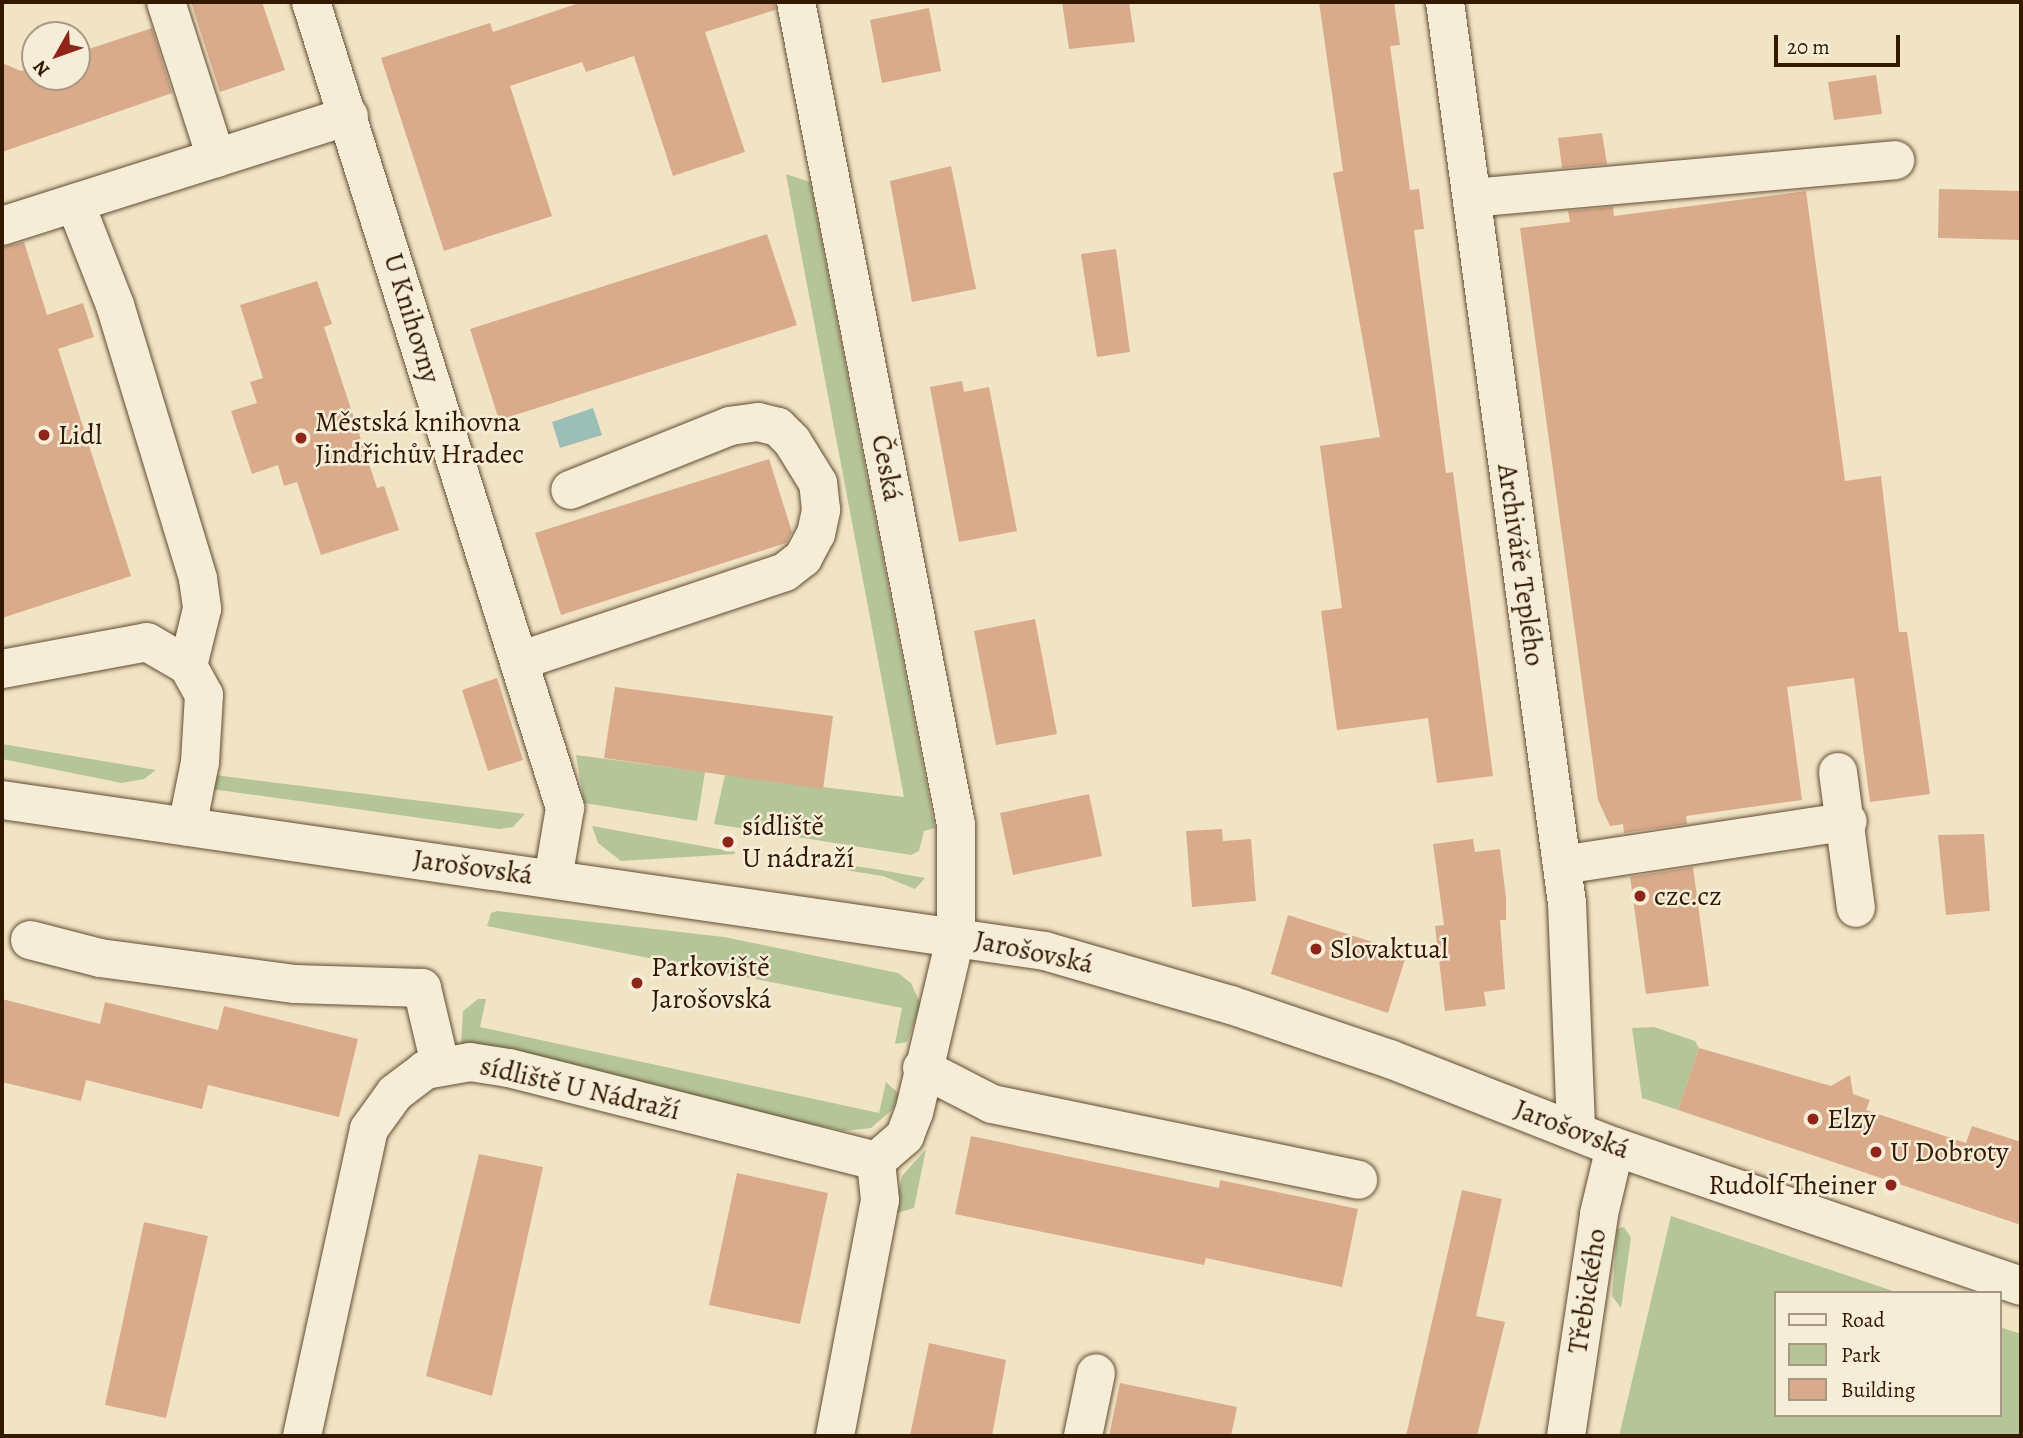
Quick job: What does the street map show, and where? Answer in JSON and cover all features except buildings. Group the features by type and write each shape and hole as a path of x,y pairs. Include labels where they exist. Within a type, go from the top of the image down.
{"street":[{"path":"166,2 216,158"},
{"name":"U Knihovny","path":"311,2 565,808 553,878"},
{"name":"Česká","path":"796,2 956,824 956,935"},
{"name":"Archiváře Teplého","path":"1445,2 1562,864 1576,1129"},
{"path":"2,226 349,116"},
{"path":"1472,198 1895,160"},
{"path":"75,203 115,305 198,579 202,609 188,666"},
{"path":"519,662 785,572 803,558 816,534 821,510 818,483 792,441 778,427 758,422 730,426 570,490"},
{"path":"2,669 147,642 188,666 204,695 200,762 187,827"},
{"path":"1839,772 1848,821 1856,908"},
{"name":"Jarošovská","path":"2,800 956,935 1045,951 1231,1005 1576,1129 1615,1147 2021,1286"},
{"path":"1562,864 1848,821"},
{"path":"835,1436 880,1200 876,1161 905,1136 956,935"},
{"path":"30,940 100,958 295,984 422,988 440,1064"},
{"name":"sídliště U Nádraží","path":"302,1436 369,1129 407,1081 440,1064 470,1062 509,1068 876,1161"},
{"path":"922,1068 992,1104 1358,1180"},
{"name":"Třebického","path":"1566,1436 1599,1214 1615,1147"},
{"path":"1083,1436 1096,1373"}],"green space":[{"path":"786,174 810,182 935,828 924,831 919,851 911,855 714,824 725,775 904,797"},
{"path":"2,744 156,770 144,779 122,783 2,759"},
{"path":"576,755 705,772 697,821 584,803"},
{"path":"215,775 525,814 513,827 499,829 212,789"},
{"path":"592,826 735,854 621,861 598,843"},
{"path":"814,860 925,878 915,889 883,876 813,865"},
{"path":"497,911 724,937 898,973 911,983 921,1005 907,1042 895,1044 902,1008 487,926 491,913"},
{"path":"478,999 486,999 480,1027 879,1113 886,1082 899,1094 893,1109 871,1128 845,1131 482,1056 461,1044 463,1011"},
{"path":"1654,1027 1695,1041 1699,1048 1678,1110 1642,1098 1632,1028"},
{"path":"926,1149 914,1208 894,1214 902,1176"},
{"path":"1671,1216 1893,1291 1774,1291 1774,1417 2002,1417 2002,1328 2021,1334 2021,1436 1619,1436"},
{"path":"1624,1227 1631,1238 1621,1308 1612,1296 1617,1229"}],"water":[{"path":"593,408 602,435 560,448 552,422"}],"place":[{"name":"Lidl","path":"44,435"},
{"name":"Městská knihovna Jindřichův Hradec","path":"301,438"},
{"name":"sídliště U nádraží","path":"728,842"},
{"name":"czc.cz","path":"1640,896"},
{"name":"Slovaktual","path":"1316,949"},
{"name":"Parkoviště Jarošovská","path":"637,983"},
{"name":"Elzy","path":"1813,1119"},
{"name":"U Dobroty","path":"1876,1152"},
{"name":"Rudolf Theiner","path":"1891,1185"}]}
